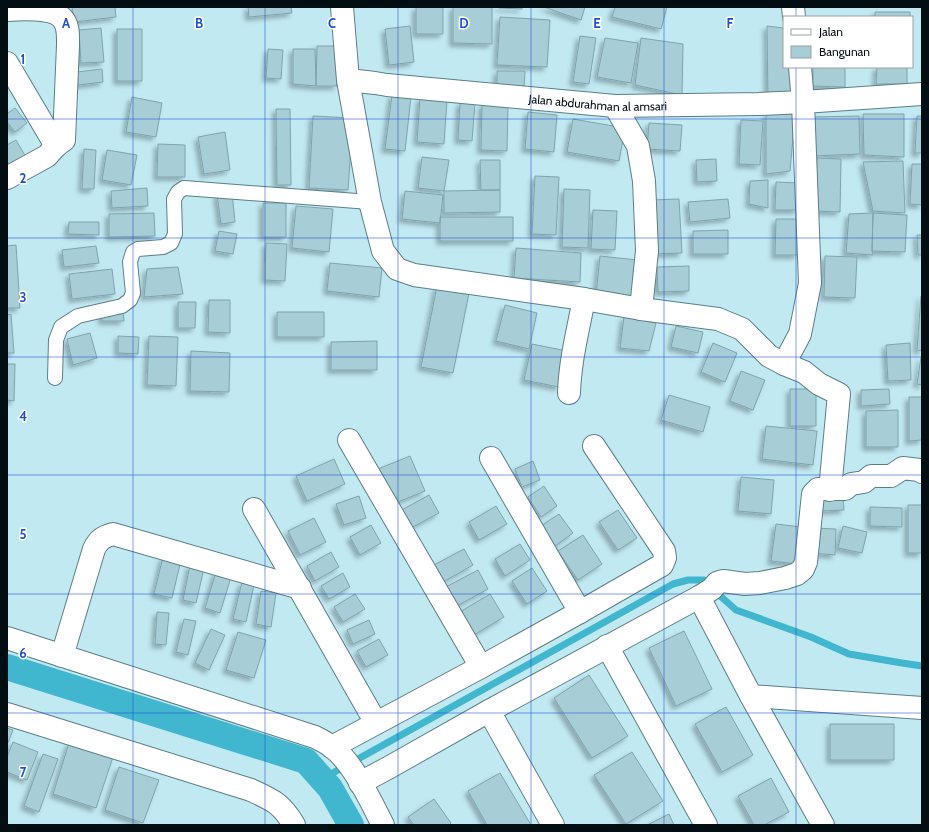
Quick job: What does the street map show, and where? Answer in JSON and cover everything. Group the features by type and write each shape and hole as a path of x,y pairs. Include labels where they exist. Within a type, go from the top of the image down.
{"street":[{"path":"342,7 348,80 370,202 383,250 397,269 414,275 641,310 718,319 742,329 769,356 804,372 819,384 839,394 830,490"},
{"path":"7,10 38,10 51,12 62,16 66,22 68,31 64,140 47,156 7,178"},
{"path":"7,63 56,146"},
{"path":"784,364 800,334 810,283 803,102 800,68"},
{"name":"Jalan abdurahman al amsari","path":"348,80 615,106 759,104 922,94"},
{"path":"615,106 638,146 644,181 646,251 641,310"},
{"path":"569,392 569,378 572,359 584,300"},
{"path":"349,440 481,667"},
{"path":"332,746 481,667 662,565 665,558 664,551 594,446"},
{"path":"491,458 580,612"},
{"path":"360,783 708,591 717,583 724,581 745,584 760,583 797,574 803,570 806,562 813,494 818,489 845,489 851,484 864,482 871,476 891,476 903,468 919,470 922,472"},
{"path":"254,509 376,723"},
{"path":"62,656 94,549 98,542 105,536 113,534 300,588"},
{"path":"708,591 751,696 823,825"},
{"path":"7,638 315,738 332,746 343,756 383,825"},
{"path":"607,646 706,825"},
{"path":"751,696 922,708"},
{"path":"489,711 553,825"},
{"path":"7,714 252,790 268,797 282,807 294,825"}],"lane":[{"path":"56,378 56,340 62,326 78,316 122,306 130,300 133,293 130,262 133,252 138,249 163,247 171,243 175,234 174,199 178,192 184,188 370,202"}],"building":[{"path":"72,7 115,7 116,17 74,22"},
{"path":"248,7 291,7 292,13 249,17"},
{"path":"416,7 443,7 443,34 416,34"},
{"path":"453,7 492,7 492,44 453,43"},
{"path":"522,7 522,9 499,8"},
{"path":"544,7 585,7 581,20"},
{"path":"615,7 667,7 661,29 612,17"},
{"path":"875,12 910,12 910,16 875,16"},
{"path":"500,17 550,20 547,67 497,65"},
{"path":"410,26 414,62 389,65 385,29"},
{"path":"767,26 783,28 783,68 794,68 796,100 768,99"},
{"path":"101,28 104,62 81,63 79,30"},
{"path":"117,29 142,29 142,81 117,81"},
{"path":"580,36 596,38 589,84 573,82"},
{"path":"605,38 638,43 631,83 597,77"},
{"path":"641,38 683,44 682,95 635,85"},
{"path":"317,46 338,46 337,86 316,86"},
{"path":"268,49 283,50 281,79 266,78"},
{"path":"293,49 315,49 316,86 293,84"},
{"path":"813,68 845,68 845,87 813,86"},
{"path":"877,68 907,68 907,84 876,84"},
{"path":"102,69 103,82 78,85 77,72"},
{"path":"497,71 525,71 524,87 497,85"},
{"path":"392,95 411,97 405,151 385,149"},
{"path":"132,97 162,103 156,137 126,132"},
{"path":"420,98 447,100 444,144 417,142"},
{"path":"460,103 475,103 472,141 458,140"},
{"path":"482,104 508,105 507,151 481,150"},
{"path":"15,108 27,123 15,132 7,122 7,114"},
{"path":"276,109 290,109 291,185 277,185"},
{"path":"528,112 557,115 554,152 525,149"},
{"path":"766,114 795,114 790,171 766,174"},
{"path":"863,114 904,114 904,157 864,155"},
{"path":"313,116 353,118 348,190 309,188"},
{"path":"859,116 860,154 812,156 812,117"},
{"path":"917,116 922,116 922,153 915,153"},
{"path":"573,119 625,128 619,161 567,152"},
{"path":"741,120 763,121 760,165 739,164"},
{"path":"649,123 682,125 680,151 647,149"},
{"path":"225,132 230,170 204,174 198,137"},
{"path":"16,140 30,164 7,176 7,145"},
{"path":"158,144 185,145 185,177 157,177"},
{"path":"84,149 96,150 94,189 82,189"},
{"path":"107,150 137,155 131,185 102,180"},
{"path":"422,157 449,160 444,191 418,188"},
{"path":"817,158 841,159 840,212 815,211"},
{"path":"716,159 717,181 697,182 696,160"},
{"path":"480,160 500,160 500,190 481,190"},
{"path":"903,161 905,213 873,211 863,162"},
{"path":"912,164 922,164 922,205 910,204"},
{"path":"535,176 559,177 556,235 532,234"},
{"path":"768,180 768,208 749,204 750,181"},
{"path":"776,182 798,183 798,210 775,210"},
{"path":"147,188 148,206 112,208 111,191"},
{"path":"564,189 590,190 588,248 562,247"},
{"path":"500,190 500,212 444,213 444,191"},
{"path":"405,191 443,195 440,223 402,219"},
{"path":"232,193 235,222 221,224 217,195"},
{"path":"679,199 682,253 653,254 651,200"},
{"path":"728,199 730,218 690,222 688,202"},
{"path":"263,203 286,203 286,237 263,237"},
{"path":"296,206 333,209 329,252 292,248"},
{"path":"593,210 617,211 615,250 591,249"},
{"path":"154,213 155,236 109,237 109,214"},
{"path":"873,213 873,255 846,253 849,214"},
{"path":"873,213 907,215 905,252 872,251"},
{"path":"440,217 513,217 513,241 440,241"},
{"path":"776,219 798,219 798,255 775,255"},
{"path":"69,222 99,222 99,235 68,234"},
{"path":"728,230 728,254 693,254 693,231"},
{"path":"219,231 237,234 233,254 215,251"},
{"path":"917,235 922,235 922,255 918,255"},
{"path":"266,243 287,244 285,281 265,280"},
{"path":"16,245 20,308 7,308 7,246"},
{"path":"96,246 99,263 64,267 62,250"},
{"path":"516,248 581,253 580,282 514,278"},
{"path":"600,256 637,260 634,298 596,295"},
{"path":"825,256 857,257 855,298 824,297"},
{"path":"330,263 382,268 379,297 327,291"},
{"path":"689,266 689,291 658,292 657,267"},
{"path":"178,267 183,294 144,297 147,269"},
{"path":"112,269 115,294 72,299 69,274"},
{"path":"437,286 469,293 453,373 421,367"},
{"path":"922,296 922,351 917,350"},
{"path":"209,300 230,300 230,333 208,332"},
{"path":"178,302 196,302 195,328 178,328"},
{"path":"505,305 537,313 529,349 496,341"},
{"path":"102,312 123,312 124,321 102,321"},
{"path":"277,312 324,312 324,337 277,337"},
{"path":"11,314 14,353 7,353 7,315"},
{"path":"624,317 656,323 649,351 620,348"},
{"path":"676,326 703,332 698,353 671,347"},
{"path":"90,333 97,358 73,365 67,339"},
{"path":"118,336 139,337 138,354 118,353"},
{"path":"149,336 178,337 176,386 147,385"},
{"path":"377,341 377,370 331,370 331,342"},
{"path":"713,343 737,353 725,382 701,372"},
{"path":"910,343 911,380 888,381 886,345"},
{"path":"532,344 567,351 559,387 524,380"},
{"path":"191,351 230,353 229,392 190,391"},
{"path":"921,357 922,358 922,385 917,384"},
{"path":"7,364 15,364 14,401 7,400"},
{"path":"741,371 765,380 753,410 730,401"},
{"path":"790,389 816,389 816,426 790,426"},
{"path":"889,389 890,404 861,406 861,390"},
{"path":"669,395 710,407 703,432 661,420"},
{"path":"909,397 922,397 922,440 909,441"},
{"path":"898,410 898,447 866,447 866,411"},
{"path":"766,426 817,431 813,465 762,459"},
{"path":"410,456 425,491 393,504 378,469"},
{"path":"334,459 345,484 307,501 296,476"},
{"path":"533,461 540,480 522,487 515,469"},
{"path":"741,477 774,480 771,514 738,511"},
{"path":"544,486 557,506 541,517 528,497"},
{"path":"429,495 439,513 409,529 400,511"},
{"path":"818,495 843,495 844,510 818,511"},
{"path":"359,496 366,518 344,525 336,504"},
{"path":"908,505 922,505 922,553 908,553"},
{"path":"496,506 507,524 479,540 469,522"},
{"path":"870,507 902,508 902,527 870,526"},
{"path":"618,510 637,538 618,550 599,522"},
{"path":"559,514 573,533 555,546 541,526"},
{"path":"314,518 326,542 300,555 288,531"},
{"path":"776,524 802,527 798,564 771,561"},
{"path":"371,525 381,543 360,555 350,537"},
{"path":"843,526 867,532 862,553 838,548"},
{"path":"814,528 836,529 835,555 812,553"},
{"path":"583,535 602,564 578,580 558,551"},
{"path":"520,544 530,560 505,576 495,559"},
{"path":"464,549 473,565 443,582 434,565"},
{"path":"331,552 339,567 315,581 307,566"},
{"path":"163,557 181,560 172,598 154,594"},
{"path":"190,565 204,568 196,603 183,600"},
{"path":"532,568 547,591 527,604 512,581"},
{"path":"478,570 488,589 455,607 444,588"},
{"path":"216,572 231,577 220,613 205,608"},
{"path":"343,573 350,587 329,599 321,586"},
{"path":"242,582 254,585 246,622 233,619"},
{"path":"261,591 276,593 271,627 256,624"},
{"path":"355,594 365,609 343,622 334,607"},
{"path":"490,594 504,617 474,635 460,612"},
{"path":"157,612 169,613 166,645 155,644"},
{"path":"184,619 196,621 188,655 176,652"},
{"path":"369,620 375,634 353,644 347,630"},
{"path":"211,629 225,635 209,670 195,663"},
{"path":"684,631 712,689 676,706 649,648"},
{"path":"238,632 266,640 254,678 226,670"},
{"path":"379,639 388,655 366,667 357,651"},
{"path":"589,675 628,736 592,758 554,698"},
{"path":"726,707 753,755 722,772 695,724"},
{"path":"830,724 894,724 894,760 830,760"},
{"path":"7,728 13,730 7,745"},
{"path":"13,742 38,752 27,780 7,772 7,757"},
{"path":"69,743 113,757 96,808 53,794"},
{"path":"632,752 663,801 626,824 594,775"},
{"path":"43,754 58,759 39,812 24,806"},
{"path":"119,767 159,780 143,823 105,810"},
{"path":"500,773 531,825 487,825 468,791"},
{"path":"771,778 789,812 764,825 754,825 738,796"},
{"path":"434,799 451,823 449,825 414,825 408,817"},
{"path":"669,814 674,825 647,825"}],"waterway":[{"path":"322,779 673,584 688,580 704,580 736,610 811,637 849,654 922,666"},
{"path":"7,667 306,761 330,788 351,825"}]}
